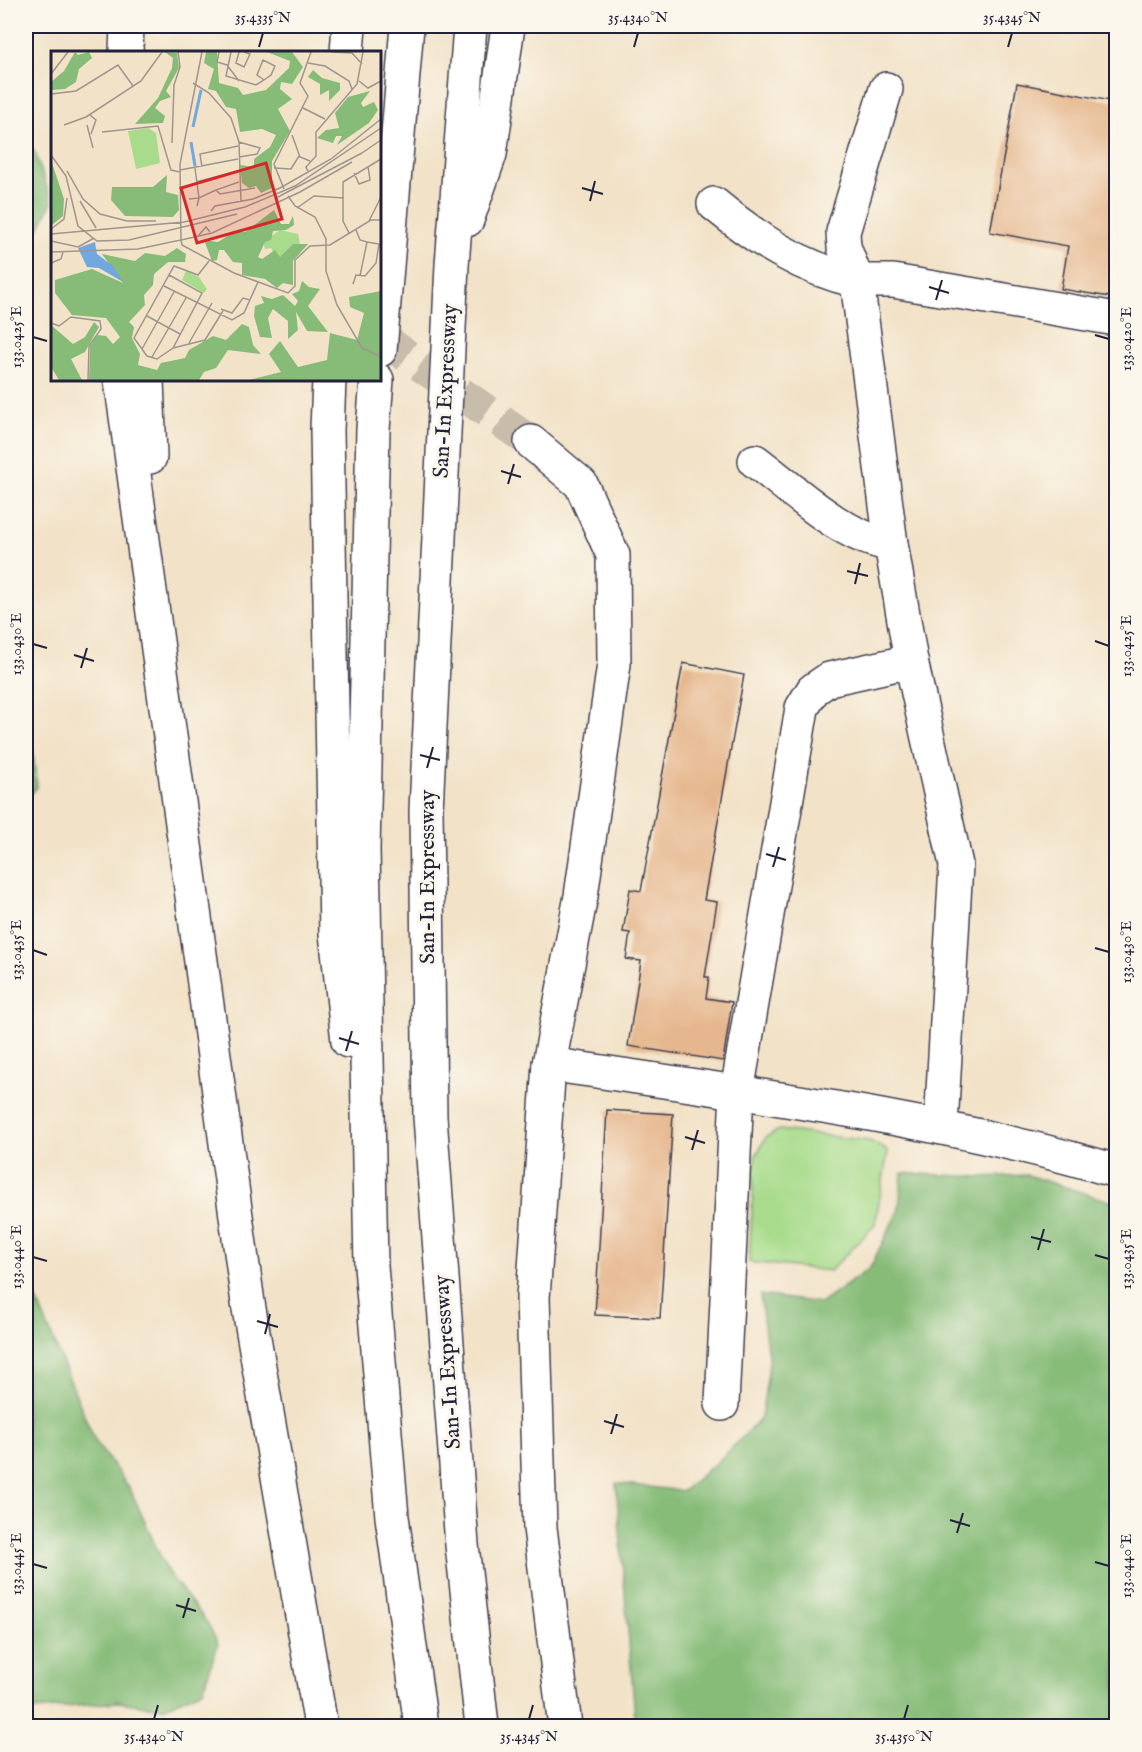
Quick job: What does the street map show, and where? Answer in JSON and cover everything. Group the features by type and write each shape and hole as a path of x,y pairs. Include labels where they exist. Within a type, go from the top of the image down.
{"main road":[{"path":"347,51 349,26"},
{"path":"381,338 407,26"},
{"name":"San-In Expressway","path":"470,26 452,265 426,810 430,1117 462,1545 482,1726"},
{"path":"452,265 490,154 508,26"},
{"path":"886,88 843,232 844,247 857,281 891,544 911,661 956,865 940,1125"},
{"path":"714,204 750,234 790,258 829,274 857,281 893,281 1116,319"},
{"path":"121,381 248,1303 321,1726"},
{"path":"146,558 150,438 147,381"},
{"path":"329,381 327,430 336,933 371,1266 392,1516 421,1726"},
{"path":"371,1266 363,849 373,429 377,381"},
{"path":"531,442 581,484 613,555 614,664 581,896 549,1064 534,1298 540,1528 565,1726"},
{"path":"755,461 839,524 867,539 891,544"},
{"path":"722,1404 737,1092 802,708 813,690 829,679 911,661"},
{"path":"549,1064 940,1125 1054,1152 1116,1171"},
{"path":"462,1545 506,1726"}],"green space":[{"path":"26,147 34,150 51,204 26,255"},
{"path":"26,693 37,787 26,800"},
{"path":"779,1130 870,1141 888,1151 875,1225 830,1271 749,1262 755,1157 766,1137"},
{"path":"902,1173 980,1177 1027,1175 1116,1203 1116,1726 640,1726 635,1717 616,1483 683,1491 726,1454 761,1418 769,1364 760,1295 821,1303 870,1268 899,1209"},
{"path":"26,1263 36,1298 95,1441 130,1489 167,1571 208,1624 218,1644 203,1690 163,1708 118,1702 26,1711"}],"building":[{"path":"1017,83 1116,102 1116,298 1061,289 1068,246 990,232"},
{"path":"683,663 744,675 704,900 717,902 705,977 709,977 706,998 732,1002 723,1061 628,1046 641,961 626,959 630,933 623,932 630,889 641,891"},
{"path":"607,1110 673,1114 660,1318 595,1315"}],"tunnel":[{"path":"381,338 531,442"}]}
